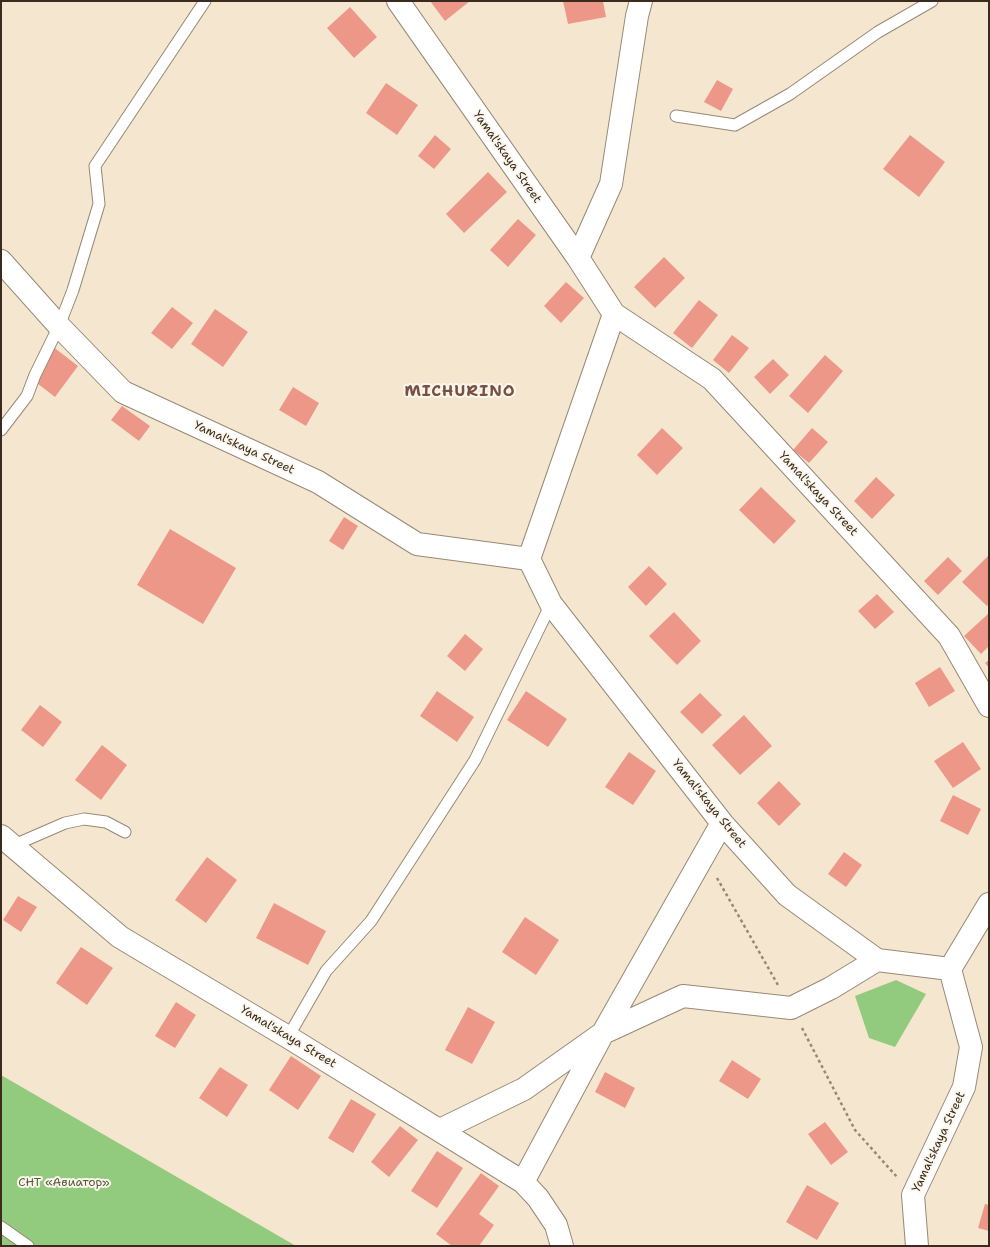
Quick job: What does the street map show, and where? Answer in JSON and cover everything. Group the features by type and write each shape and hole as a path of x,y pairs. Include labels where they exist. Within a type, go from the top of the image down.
{"street":[{"name":"Yamal'skaya Street","path":"398,1 578,258 614,314 712,379 949,636 989,706"},
{"path":"578,258 611,184 637,16 641,1"},
{"name":"Yamal'skaya Street","path":"1,261 59,326 123,392 318,482 417,544 529,559 551,604 722,823 787,896 877,960 950,969 971,1047 964,1087 913,1195 918,1246"},
{"path":"529,559 614,314"},
{"path":"523,1182 603,1033 722,823"},
{"name":"Yamal'skaya Street","path":"7,841 120,937 288,1037 523,1182 538,1198 556,1225 562,1246"},
{"path":"950,969 989,904"},
{"path":"440,1130 524,1090 603,1033 683,996 792,1008 831,988 877,960"}],"lane":[{"path":"1,430 27,396 35,375 59,326 73,290 99,204 95,166 205,1"},
{"path":"676,116 735,125 790,94 878,32 932,1"},
{"path":"288,1037 326,971 371,921 475,760 551,604"},
{"path":"7,841 65,823 84,819 106,822 125,832"},
{"path":"1,1227 28,1246"}],"green space":[{"path":"896,980 926,994 895,1047 869,1038 855,996"},
{"name":"СНТ «Авиатор»","path":"1,1075 296,1246 1,1246"}],"building":[{"path":"430,1 470,1 445,21"},
{"path":"563,1 603,1 606,17 568,24"},
{"path":"350,7 377,37 354,58 327,28"},
{"path":"717,80 733,89 721,111 704,102"},
{"path":"386,83 418,105 397,135 366,113"},
{"path":"435,135 451,149 434,169 418,156"},
{"path":"910,135 945,162 919,197 883,169"},
{"path":"488,172 507,192 464,233 446,214"},
{"path":"518,219 536,235 508,267 490,250"},
{"path":"664,257 685,278 655,308 634,287"},
{"path":"566,282 584,298 561,323 544,306"},
{"path":"699,300 718,315 692,348 673,333"},
{"path":"172,307 193,323 172,349 151,333"},
{"path":"215,309 248,332 223,367 191,344"},
{"path":"732,335 749,348 729,373 713,360"},
{"path":"52,346 78,366 55,397 29,377"},
{"path":"825,355 843,371 808,413 789,396"},
{"path":"773,359 789,375 770,394 754,377"},
{"path":"293,387 319,403 306,426 279,410"},
{"path":"122,406 150,426 139,441 111,420"},
{"path":"662,428 683,448 657,475 637,455"},
{"path":"812,428 828,442 809,463 793,450"},
{"path":"876,477 895,495 872,519 854,501"},
{"path":"761,487 796,521 774,544 739,510"},
{"path":"344,517 358,526 343,550 329,541"},
{"path":"170,529 236,568 203,624 137,585"},
{"path":"988,556 989,604 987,606 962,582"},
{"path":"948,557 962,571 938,595 924,581"},
{"path":"649,566 667,584 646,606 628,587"},
{"path":"877,594 894,612 875,629 858,611"},
{"path":"674,612 701,641 677,665 649,636"},
{"path":"989,613 989,646 981,654 964,636"},
{"path":"465,634 483,649 465,671 447,656"},
{"path":"989,660 989,668 985,663"},
{"path":"940,667 955,691 929,707 915,683"},
{"path":"437,691 474,717 457,742 420,716"},
{"path":"526,691 567,719 548,747 507,720"},
{"path":"700,693 722,715 702,734 680,712"},
{"path":"40,705 62,722 43,747 21,730"},
{"path":"744,715 772,746 740,775 712,745"},
{"path":"963,742 981,769 953,788 934,761"},
{"path":"102,745 127,765 101,800 75,780"},
{"path":"629,752 656,771 633,805 605,787"},
{"path":"779,781 801,804 779,826 757,803"},
{"path":"953,795 981,809 968,835 940,821"},
{"path":"844,852 862,865 846,887 828,874"},
{"path":"207,857 237,880 206,923 175,900"},
{"path":"18,896 37,907 21,932 3,920"},
{"path":"274,903 326,931 308,965 256,938"},
{"path":"525,917 559,940 536,975 502,952"},
{"path":"81,947 113,968 87,1005 56,983"},
{"path":"176,1002 196,1015 175,1048 155,1036"},
{"path":"468,1007 495,1022 472,1064 445,1050"},
{"path":"291,1056 321,1076 298,1110 269,1090"},
{"path":"732,1060 761,1079 748,1099 719,1081"},
{"path":"220,1067 248,1085 227,1117 199,1098"},
{"path":"605,1072 635,1088 625,1108 595,1092"},
{"path":"351,1099 376,1114 353,1153 328,1138"},
{"path":"825,1122 848,1152 831,1165 808,1134"},
{"path":"400,1126 418,1140 389,1177 371,1162"},
{"path":"437,1151 463,1168 437,1208 411,1191"},
{"path":"481,1173 499,1186 479,1214 494,1225 479,1246 452,1246 436,1234"},
{"path":"807,1185 839,1203 817,1240 786,1222"},
{"path":"985,1204 989,1205 989,1231 978,1228"}],"district":[{"name":"MICHURINO","path":"460,392"}]}
